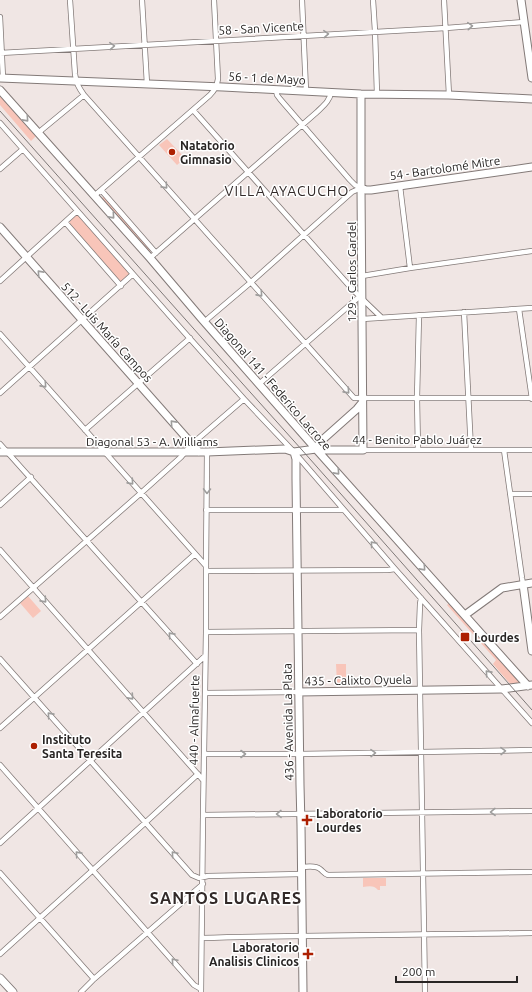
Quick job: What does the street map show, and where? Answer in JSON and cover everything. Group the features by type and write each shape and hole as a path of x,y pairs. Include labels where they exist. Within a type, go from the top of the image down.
{"street":[{"path":"70,0 75,81 79,88 250,283 355,399 532,398 519,309"},
{"path":"142,0 147,84"},
{"path":"94,196 213,92 218,79 214,0"},
{"path":"302,0 306,91"},
{"path":"373,0 377,94"},
{"path":"444,0 449,95"},
{"path":"521,0 532,78"},
{"path":"0,16 2,78"},
{"name":"58 - San Vicente","path":"1,53 446,28 524,22"},
{"name":"56 - 1 de Mayo","path":"2,78 216,86 361,94 449,95 532,99"},
{"name":"Diagonal 141 - Federico Lacroze","path":"0,90 150,258 259,384 531,687"},
{"path":"276,90 276,95 302,125 350,180 361,188"},
{"path":"150,258 302,125 331,98 331,92"},
{"name":"129 - Carlos Gardel","path":"361,94 363,450"},
{"path":"38,133 84,95"},
{"path":"193,110 304,235 381,318"},
{"path":"0,122 244,399 294,452 395,569 532,723"},
{"path":"0,169 23,148"},
{"name":"54 - Bartolomé Mitre","path":"361,188 366,190 400,186 532,167"},
{"path":"400,186 410,268"},
{"path":"204,322 352,192 361,188"},
{"path":"101,190 156,253"},
{"path":"0,281 77,211"},
{"path":"65,222 121,286"},
{"name":"512 - Luis María Campos","path":"0,227 199,452"},
{"path":"362,276 532,251"},
{"path":"0,393 133,274"},
{"path":"259,384 361,298"},
{"path":"362,319 532,308"},
{"path":"464,312 471,450"},
{"path":"418,450 417,398 419,315"},
{"path":"0,334 195,554 206,569 395,569"},
{"path":"85,430 190,338"},
{"path":"0,617 141,493 181,457 192,444 244,399"},
{"path":"316,448 320,442 362,400"},
{"path":"0,444 4,452 31,477 197,664"},
{"name":"44 - Benito Pablo Juárez","path":"302,450 316,448 326,450 532,450"},
{"name":"Diagonal 53 - A. Williams","path":"4,452 207,452 284,449 294,452 302,450"},
{"path":"504,450 531,633 532,652"},
{"name":"440 - Almafuerte","path":"201,991 207,452"},
{"name":"436 - Avenida La Plata","path":"294,452 296,459 303,992"},
{"path":"0,505 31,477"},
{"path":"510,494 532,494"},
{"path":"206,510 344,510"},
{"path":"0,550 204,780"},
{"path":"0,728 195,554"},
{"path":"465,615 502,588 532,582"},
{"path":"421,598 419,630 425,992"},
{"path":"206,632 419,630"},
{"path":"0,843 205,656"},
{"path":"0,659 192,875 197,878 301,870 316,867 321,869 326,875 532,872"},
{"name":"435 - Calixto Oyuela","path":"205,693 420,691 531,687"},
{"path":"204,754 532,750"},
{"path":"0,765 194,985 201,991"},
{"path":"0,954 198,774"},
{"path":"203,815 532,811"},
{"path":"0,873 94,979"},
{"path":"81,992 203,884"},
{"path":"202,938 303,935 532,933"},
{"path":"0,978 13,992"}],"shaded area":[{"path":"0,95 36,136 31,141 0,105"},
{"name":"Natatorio Gimnasio","path":"167,139 185,158 177,165 159,145"},
{"path":"104,197 151,250 149,253 99,200"},
{"path":"76,215 79,215 130,273 122,282 120,282 69,224"},
{"path":"28,596 41,611 33,618 20,603"},
{"path":"450,602 521,681 520,684 512,686 493,664 496,660 447,605"},
{"path":"336,664 346,664 346,684 337,684"},
{"path":"363,878 386,878 386,886 380,886 380,890 371,886 363,887"}],"railway":[{"path":"0,111 532,710"}],"place":[{"name":"Natatorio Gimnasio","path":"172,152"},
{"name":"Lourdes","path":"465,637"},
{"name":"Instituto Santa Teresita","path":"34,746"},
{"name":"Laboratorio Lourdes","path":"307,820"},
{"name":"Laboratorio Analisis Clinicos","path":"308,954"}],"district":[{"name":"VILLA AYACUCHO","path":"287,191"},
{"name":"SANTOS LUGARES","path":"226,898"}]}
